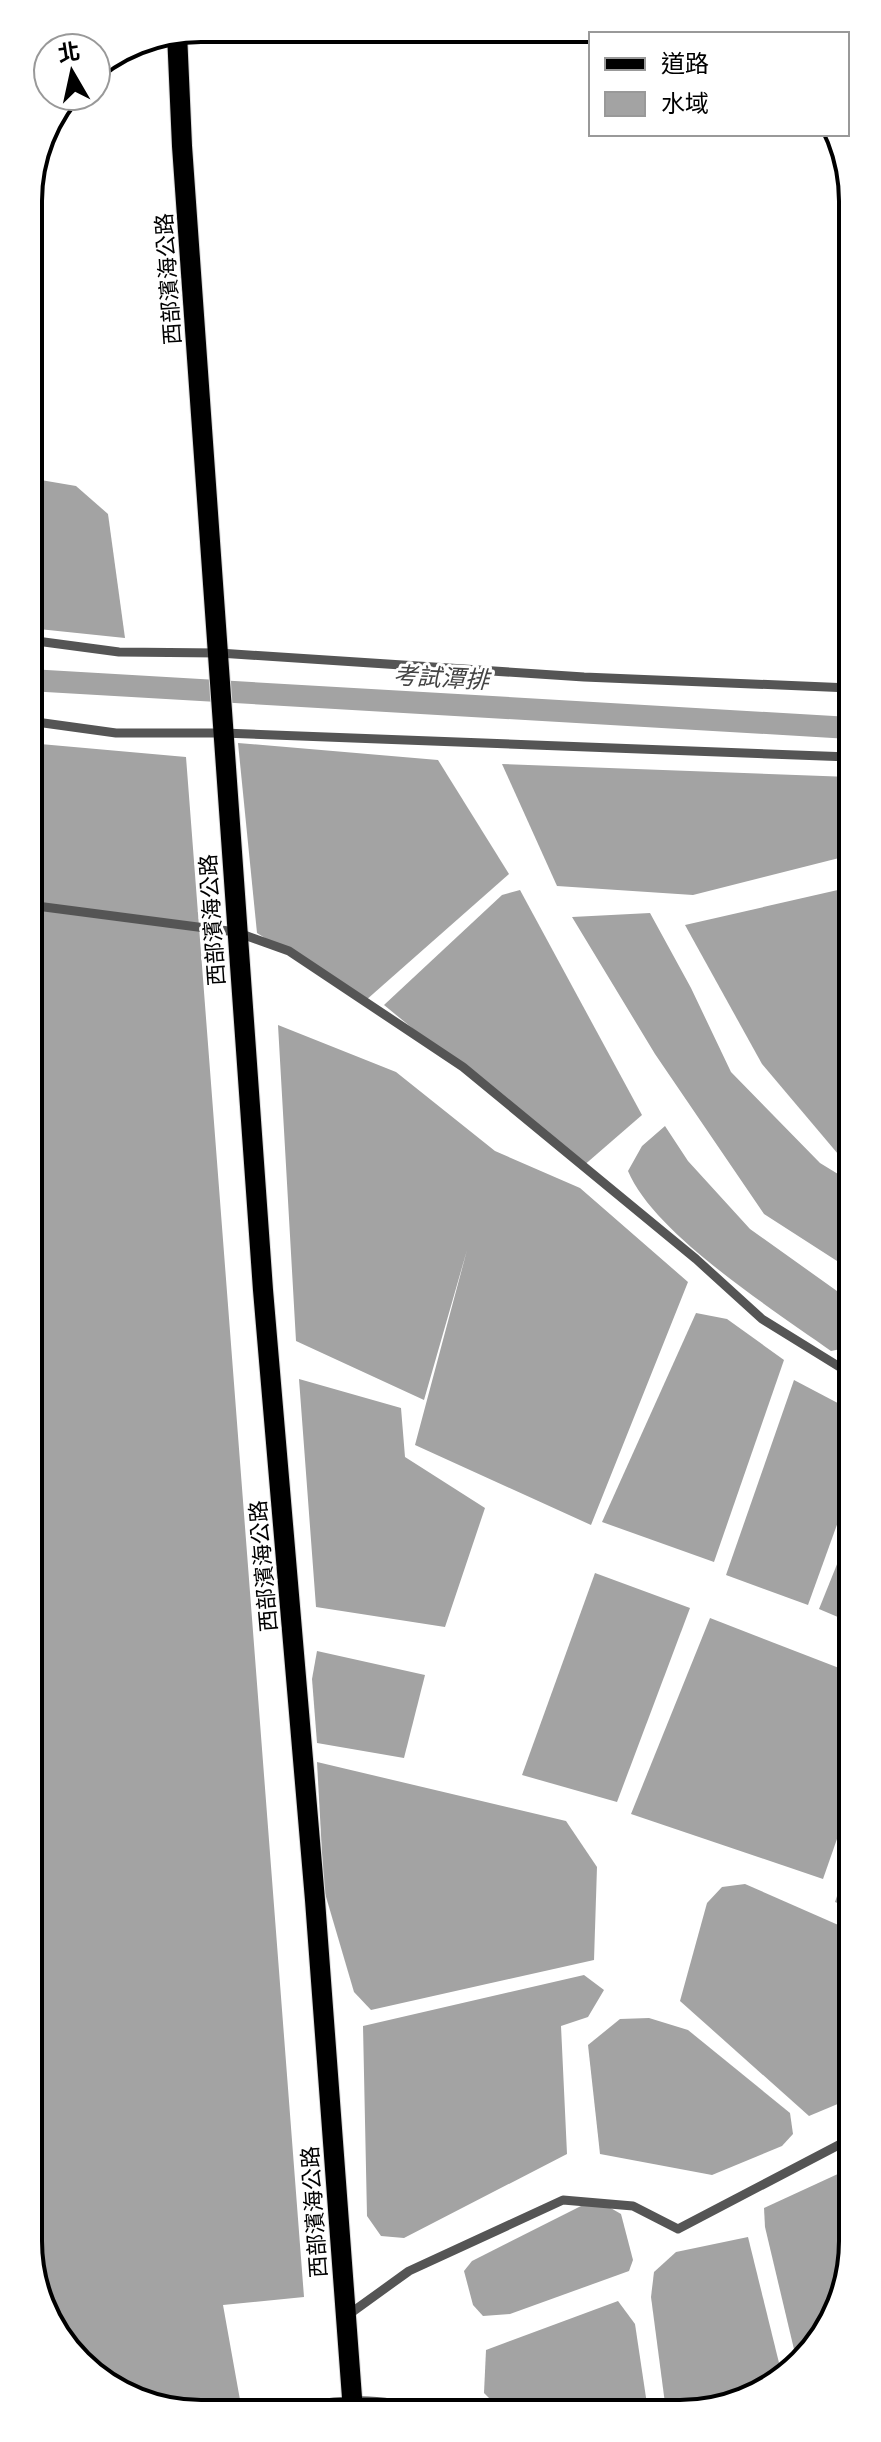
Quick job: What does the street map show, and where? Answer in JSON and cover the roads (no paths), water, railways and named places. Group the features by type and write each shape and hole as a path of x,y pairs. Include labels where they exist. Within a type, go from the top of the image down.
{"main road":[{"name":"西部濱海公路","path":"178,44 236,932 314,1884 352,2400"}],"lane":[{"path":"42,642 119,652 220,659 839,688"},
{"path":"42,723 116,733 223,725 839,756"},
{"path":"42,907 236,932 289,951 463,1067 696,1259 762,1319 839,1367"},
{"path":"345,2317 409,2271 563,2200 633,2206 678,2229 839,2145"}],"water":[{"path":"42,480 76,486 108,514 125,638 42,629"},
{"path":"238,743 438,760 509,874 365,1001 257,933"},
{"path":"42,744 186,757 304,2297 223,2305 240,2400 170,2397 122,2379 82,2346 58,2311 43,2261"},
{"path":"502,764 839,777 839,858 693,895 557,886"},
{"path":"520,890 642,1115 582,1167 384,1005 502,895"},
{"path":"839,890 839,1154 762,1064 685,925"},
{"path":"650,913 691,988 731,1072 820,1163 839,1175 839,1262 764,1214 655,1054 572,917"},
{"path":"278,1025 396,1072 495,1151 580,1188 688,1282 591,1525 415,1445 467,1250 424,1400 296,1341"},
{"path":"665,1126 688,1161 750,1229 839,1292 839,1349 831,1351 749,1293 663,1220 642,1195 628,1171 642,1146"},
{"path":"696,1313 727,1319 784,1360 714,1562 602,1522"},
{"path":"299,1379 401,1408 405,1457 485,1508 445,1627 316,1607"},
{"path":"794,1380 839,1404 839,1519 808,1605 726,1575"},
{"path":"839,1559 839,1617 819,1609"},
{"path":"595,1573 690,1608 617,1802 522,1775"},
{"path":"710,1618 839,1668 839,1833 823,1879 631,1814"},
{"path":"317,1651 425,1675 404,1758 317,1743 312,1679"},
{"path":"317,1762 566,1821 597,1867 594,1960 371,2010 354,1992 324,1890"},
{"path":"745,1884 839,1925 839,2103 809,2116 680,2001 707,1903 722,1887"},
{"path":"584,1975 604,1990 588,2017 561,2026 567,2154 404,2238 381,2236 367,2216 363,2026"},
{"path":"649,2018 688,2030 790,2113 793,2134 782,2146 712,2175 600,2154 588,2045 620,2019"},
{"path":"839,2173 839,2251 834,2282 818,2320 794,2351 765,2227 764,2208"},
{"path":"602,2203 621,2214 633,2260 629,2271 510,2314 483,2316 473,2305 464,2271 472,2261 581,2206"},
{"path":"748,2237 779,2365 731,2392 690,2400 665,2400 651,2297 654,2272 676,2252"},
{"path":"618,2301 635,2324 646,2400 491,2400 484,2393 486,2350"}],"waterway":[{"name":"考試潭排","path":"42,681 839,727"}]}
